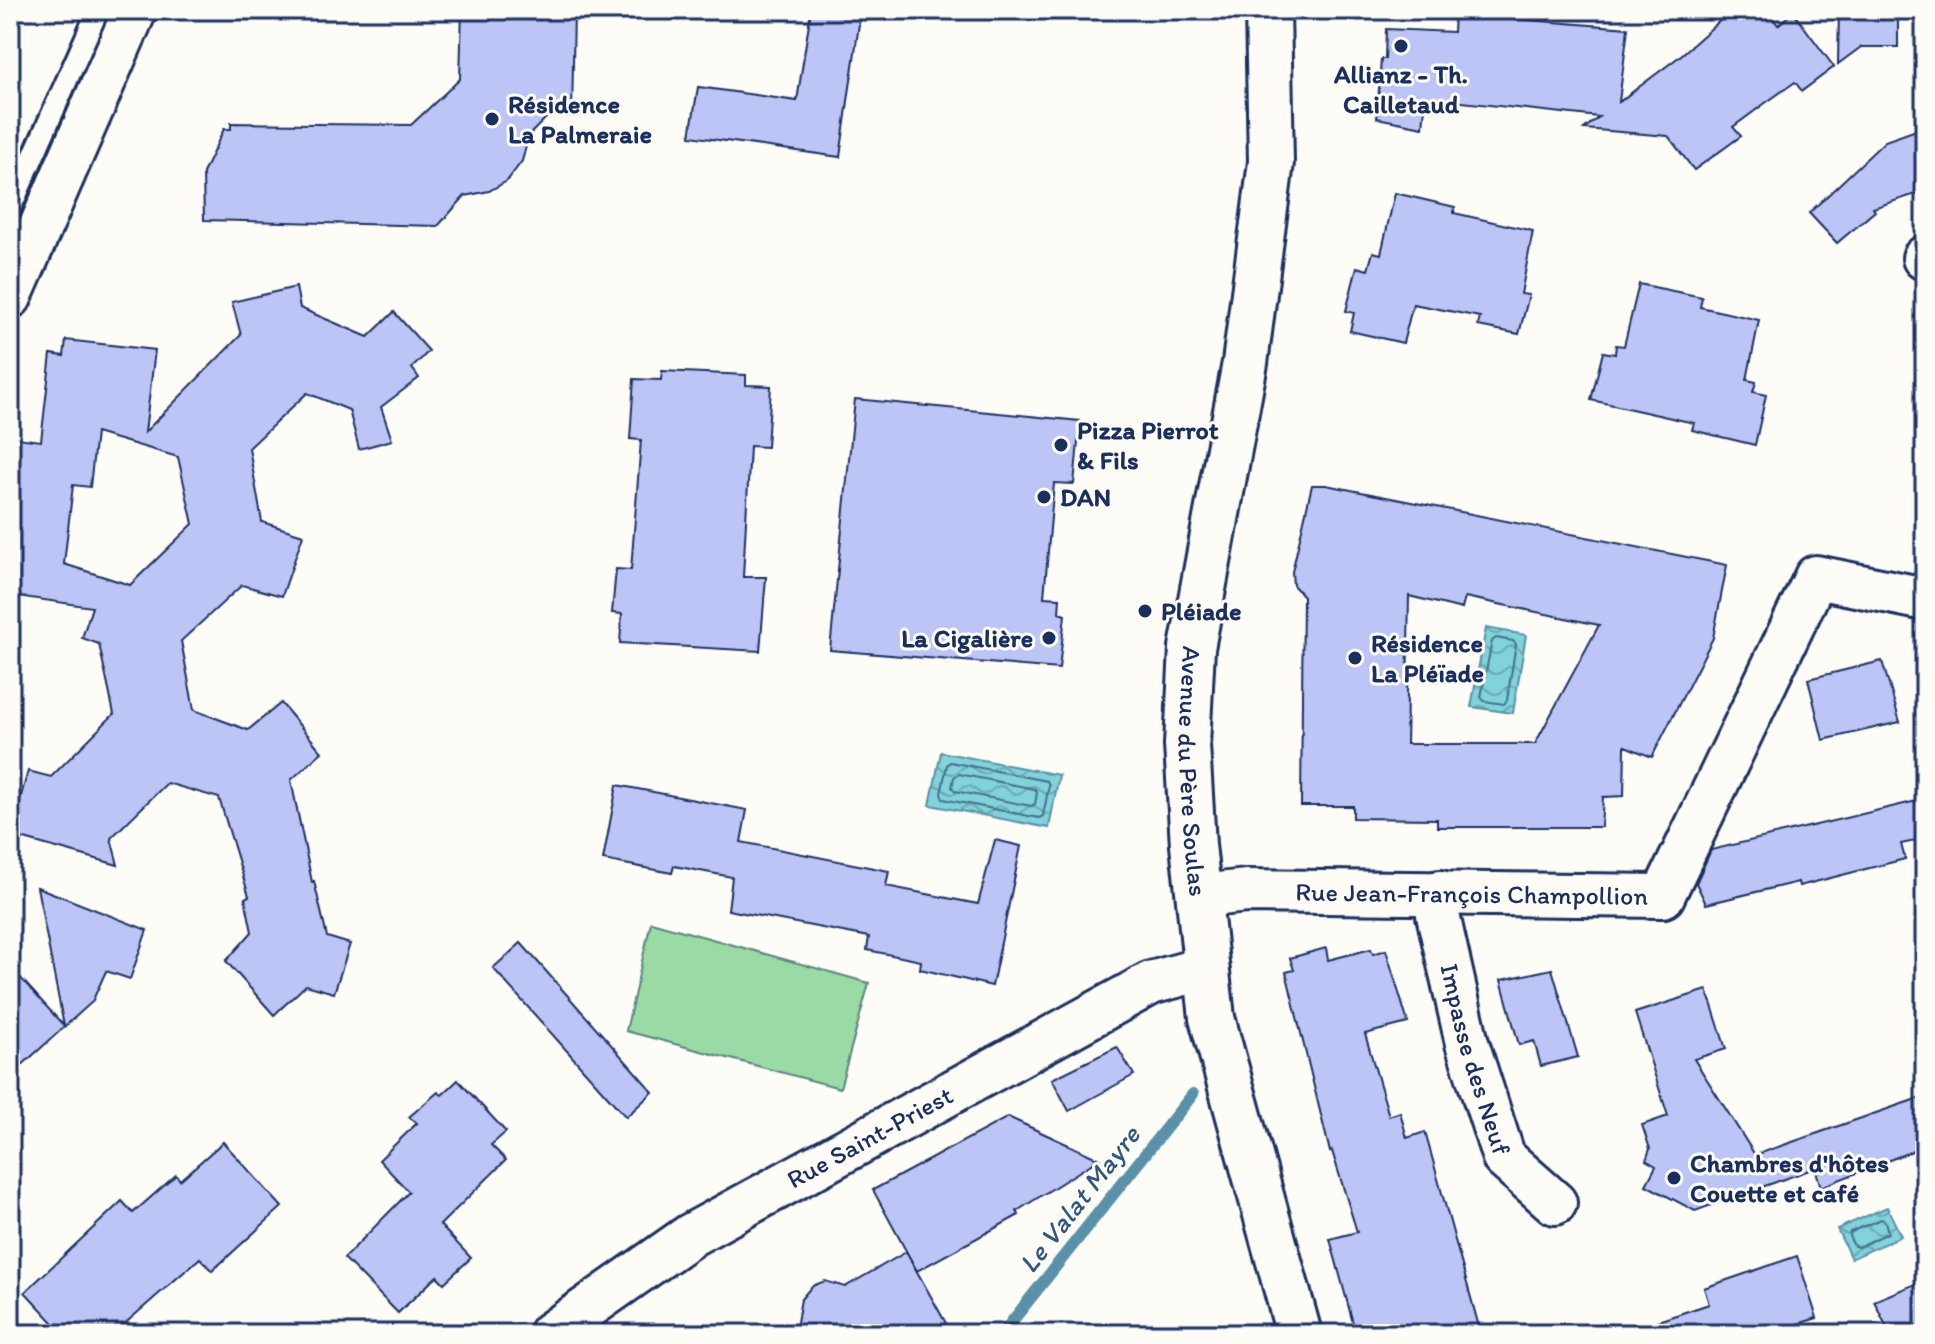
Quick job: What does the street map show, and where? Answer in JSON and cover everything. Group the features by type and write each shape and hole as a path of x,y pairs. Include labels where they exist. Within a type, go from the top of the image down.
{"main road":[{"name":"Avenue du Père Soulas","path":"1268,10 1271,162 1245,363 1192,648 1187,745 1193,845 1212,1018 1299,1334"}],"street":[{"path":"10,297 135,10"},
{"name":"Rue Jean-François Champollion","path":"1200,896 1247,891 1663,896 1816,577 1925,599"},
{"name":"Impasse des Neuf","path":"1440,892 1438,915 1467,1043 1504,1158 1555,1203"},
{"name":"Rue Saint-Priest","path":"550,1334 703,1228 1151,983 1205,968"}],"lane":[{"path":"10,209 98,10"}],"green space":[{"path":"651,922 869,983 840,1088 626,1031"}],"water":[{"path":"1486,628 1526,635 1513,713 1471,707"},
{"path":"941,752 1059,775 1049,828 930,805"},
{"path":"1887,1207 1901,1236 1851,1259 1837,1229"}],"building":[{"name":"Résidence La Palmeraie","path":"462,10 574,10 572,116 549,115 529,135 522,161 507,181 489,191 465,196 438,226 204,220 203,173 224,129 231,129 231,123 411,125 460,79"},
{"path":"811,10 861,10 840,157 690,136 698,87 797,101"},
{"path":"1732,10 1767,10 1778,25 1793,12 1834,67 1802,91 1795,82 1764,104 1733,127 1741,136 1694,170 1668,136 1584,129 1599,117 1426,98 1423,127 1377,118 1386,29 1453,32 1454,14 1628,28 1619,102 1680,56"},
{"path":"1839,10 1898,10 1898,47 1861,47 1838,64"},
{"path":"1925,127 1925,191 1873,208 1875,211 1837,243 1809,213 1885,141"},
{"path":"1395,193 1455,207 1454,213 1533,231 1521,294 1529,295 1519,334 1478,326 1480,317 1413,304 1403,343 1350,331 1354,313 1346,311 1357,267 1368,270 1373,252 1381,254"},
{"path":"1639,284 1702,297 1700,307 1759,320 1747,380 1756,382 1753,392 1766,395 1755,445 1692,430 1694,423 1591,400 1603,352 1615,354 1616,345 1624,346"},
{"path":"296,287 300,308 368,337 394,312 429,351 412,368 419,378 381,407 392,440 359,449 349,410 307,393 249,448 262,522 303,535 282,596 242,585 181,641 194,710 248,730 281,703 322,752 291,780 327,937 350,944 334,993 306,985 274,1015 226,961 252,932 245,898 249,896 219,798 167,783 111,838 118,865 10,835 28,771 51,777 114,714 99,644 82,638 92,607 10,595 10,462 14,462 17,438 41,441 51,354 64,356 66,340 155,350 145,432 241,335 232,302","holes":["96,433 178,457 193,524 130,585 64,564 73,485 90,487"]},
{"path":"662,371 746,375 746,385 771,386 767,447 750,446 743,577 766,577 760,651 620,643 622,614 612,613 616,569 631,570 641,440 630,439 634,379 661,380"},
{"path":"855,399 1080,421 1074,484 1054,483 1044,597 1060,598 1059,613 1065,615 1059,669 830,650"},
{"name":"Résidence La Pléïade","path":"1312,485 1326,485 1727,565 1713,638 1652,757 1625,746 1624,796 1603,797 1601,827 1437,827 1437,819 1353,818 1353,806 1301,806 1303,596 1293,585 1292,572","holes":["1409,596 1462,609 1465,597 1599,625 1535,744 1406,744"]},
{"path":"1882,661 1900,722 1823,740 1808,679"},
{"path":"617,785 747,810 741,842 889,871 886,886 978,904 995,840 1021,846 992,986 920,969 921,961 867,950 869,937 728,910 732,877 674,866 672,873 603,860"},
{"path":"1925,799 1925,839 1901,844 1905,859 1799,886 1798,882 1706,904 1696,883 1711,850"},
{"path":"37,887 147,930 130,979 106,971 92,1002 10,1076 10,966 64,1026"},
{"path":"521,943 653,1092 626,1117 493,968"},
{"path":"1326,948 1328,960 1371,949 1373,954 1386,950 1408,1023 1365,1034 1389,1116 1400,1112 1407,1138 1425,1132 1481,1334 1356,1334 1330,1239 1357,1232 1330,1152 1286,972 1294,970 1290,958"},
{"path":"1552,969 1578,1057 1541,1066 1534,1041 1519,1045 1501,980"},
{"path":"1707,990 1726,1049 1694,1059 1755,1155 1925,1096 1925,1146 1821,1187 1815,1168 1695,1211 1646,1185 1656,1166 1646,1160 1650,1149 1642,1125 1668,1116 1635,1013"},
{"path":"1117,1047 1134,1075 1069,1111 1052,1079"},
{"path":"458,1080 506,1132 491,1145 506,1160 440,1225 471,1258 444,1283 437,1276 398,1313 344,1258 409,1192 379,1160 417,1123 409,1117 438,1092 442,1095"},
{"path":"1008,1117 1099,1159 1017,1211 1019,1215 917,1271 873,1190"},
{"path":"223,1142 282,1207 212,1271 200,1258 113,1334 64,1334 25,1292 122,1201 133,1213 176,1175 180,1180"},
{"path":"906,1252 952,1334 795,1334 801,1299 812,1286 825,1281 845,1287"},
{"path":"1797,1256 1817,1318 1765,1334 1638,1334 1637,1328 1709,1304 1704,1288"},
{"path":"1925,1280 1925,1334 1890,1334 1874,1301"}],"waterway":[{"name":"Le Valat Mayre","path":"1002,1334 1193,1094"}],"place":[{"name":"Allianz - Th. Cailletaud","path":"1401,46"},
{"name":"Résidence La Palmeraie","path":"492,119"},
{"name":"Pizza Pierrot & Fils","path":"1061,445"},
{"name":"DAN","path":"1044,497"},
{"name":"Pléiade","path":"1145,611"},
{"name":"La Cigalière","path":"1049,638"},
{"name":"Résidence La Pléïade","path":"1355,658"},
{"name":"Chambres d'hôtes Couette et café","path":"1674,1178"}]}
